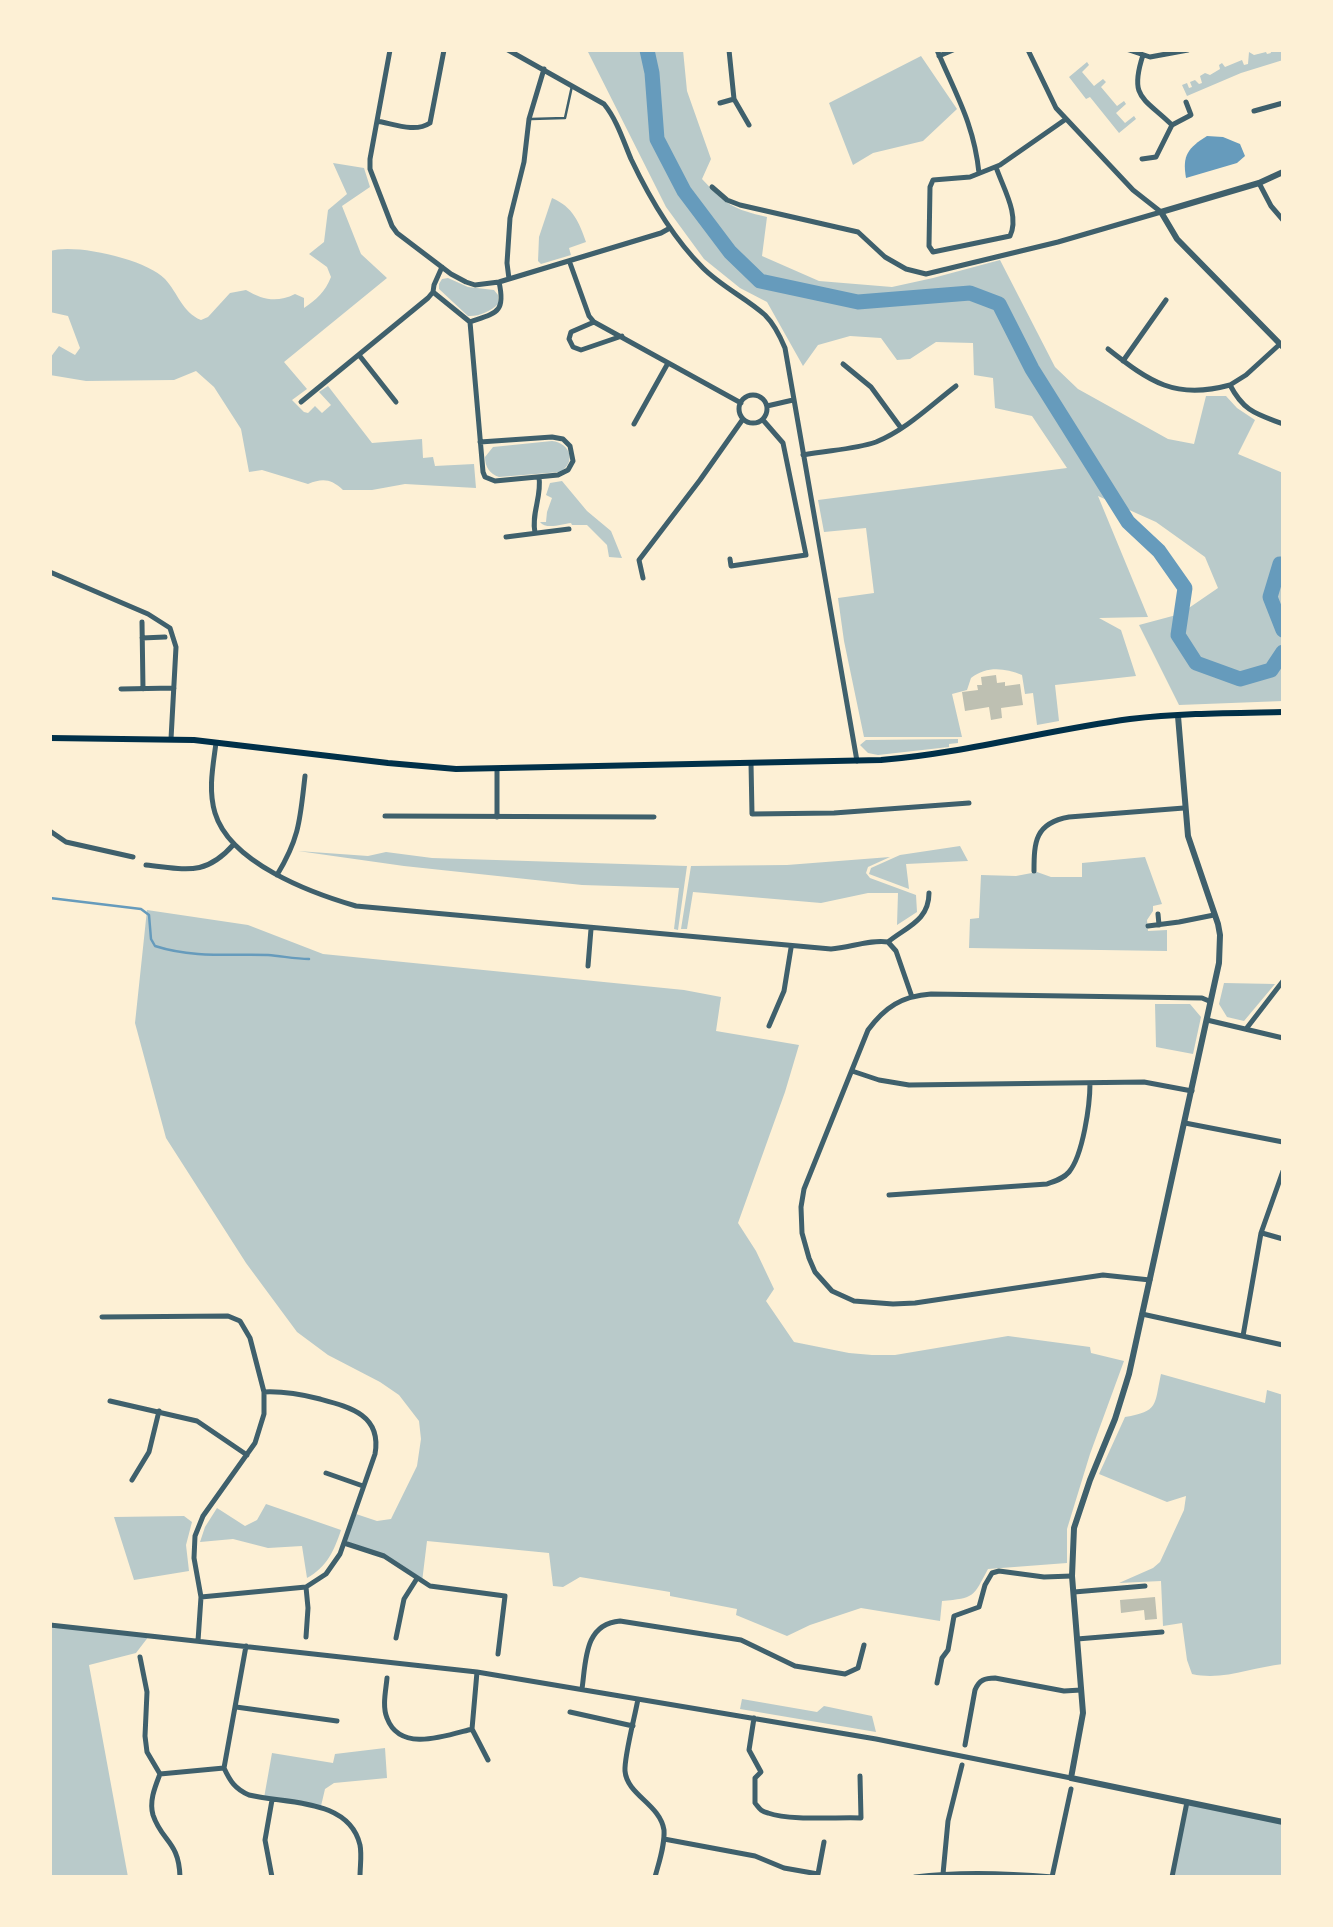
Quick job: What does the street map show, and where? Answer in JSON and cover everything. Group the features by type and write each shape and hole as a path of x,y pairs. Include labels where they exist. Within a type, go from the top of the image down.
{"main road":[{"path":"50,738 216,742 419,767 497,769 857,761 932,755 1127,720 1283,712"}],"street":[{"path":"390,50 370,169 397,233 442,268 475,285 499,282 670,228"},
{"path":"377,120 418,129 430,123 444,50"},
{"path":"508,50 594,96 610,110 651,199 670,228 702,267 763,314 785,348 857,761"},
{"path":"728,50 734,99 749,124"},
{"path":"952,50 938,53 967,117 976,144 979,174"},
{"path":"1028,50 1056,108 1133,190 1161,212 1178,239 1282,345 1230,384 1197,392 1168,388 1143,376 1108,349"},
{"path":"1128,50 1150,57 1188,50"},
{"path":"1143,55 1136,78 1138,93 1172,125"},
{"path":"509,280 508,230 544,69"},
{"path":"720,103 734,99"},
{"path":"1142,159 1156,157 1172,125 1191,115 1186,102"},
{"path":"1254,111 1283,103"},
{"path":"996,167 1012,212 1014,227 1010,236 932,252 930,187 934,180 970,177 996,167 1066,119"},
{"path":"712,187 740,206 858,232 906,270 926,274 1058,242 1259,183 1283,172"},
{"path":"1259,183 1283,220"},
{"path":"570,261 594,322 740,403"},
{"path":"301,402 434,292 442,268"},
{"path":"470,322 499,309 499,282"},
{"path":"434,292 470,322 480,442 483,472 486,477 495,481 564,474 574,456 563,439 552,437 480,442"},
{"path":"1123,360 1166,300"},
{"path":"594,322 571,332 569,342 573,348 581,350 622,336"},
{"path":"359,355 396,402"},
{"path":"634,424 668,362"},
{"path":"844,364 872,387 902,428"},
{"path":"1230,384 1237,399 1252,412 1283,424"},
{"path":"804,455 865,445 902,428 956,386"},
{"path":"748,396 757,396 765,401 767,414 755,424 743,419 740,403 748,396"},
{"path":"767,406 794,400"},
{"path":"643,578 639,560 743,419"},
{"path":"730,559 731,566 806,555 783,443 762,420"},
{"path":"535,533 533,512 540,495 539,477"},
{"path":"506,536 569,530"},
{"path":"50,572 166,624 176,647 171,739"},
{"path":"142,622 143,689"},
{"path":"142,638 165,637"},
{"path":"121,690 174,688"},
{"path":"1071,1778 1083,1713 1072,1576 1077,1517 1120,1404 1217,977 1220,935 1193,855 1184,808 1178,716"},
{"path":"216,742 211,785 220,827 234,844 277,875 312,893 369,909 791,946 831,949 878,940 888,942 896,951 912,996"},
{"path":"751,763 752,814 834,814 970,803"},
{"path":"497,769 497,817"},
{"path":"277,875 297,836 306,776"},
{"path":"1034,872 1037,839 1051,822 1069,817 1184,808"},
{"path":"385,816 654,816"},
{"path":"50,831 66,842 133,857"},
{"path":"146,865 200,869 221,859 234,844"},
{"path":"888,942 920,920 927,909 928,893"},
{"path":"1158,914 1159,924"},
{"path":"1148,926 1214,914"},
{"path":"588,966 591,928"},
{"path":"769,1026 784,991 791,946"},
{"path":"1246,1029 1283,980"},
{"path":"1150,1280 1103,1274 916,1303 854,1301 832,1291 815,1272 802,1233 804,1190 868,1030 892,1005 912,996 931,994 1209,1001"},
{"path":"1208,1020 1283,1038"},
{"path":"852,1071 909,1085 1144,1082 1192,1091"},
{"path":"889,1194 1057,1181 1070,1170 1079,1152 1090,1082"},
{"path":"1185,1123 1283,1142"},
{"path":"1243,1336 1254,1261 1283,1171"},
{"path":"1261,1233 1283,1239"},
{"path":"1142,1314 1283,1345"},
{"path":"102,1318 218,1315 234,1318 250,1338 264,1392 262,1426 198,1526 193,1547 201,1596 198,1641"},
{"path":"201,1596 306,1586 326,1574 344,1543 376,1446 373,1430 364,1416 346,1406 294,1392 264,1392"},
{"path":"110,1401 197,1421 247,1455"},
{"path":"132,1480 150,1452 159,1411"},
{"path":"326,1474 363,1486"},
{"path":"344,1543 384,1556 416,1579 440,1588 504,1596 498,1654"},
{"path":"937,1683 954,1616 980,1606 984,1585 992,1573 1072,1576"},
{"path":"396,1638 404,1598 416,1579"},
{"path":"306,1586 306,1636"},
{"path":"1074,1592 1145,1586"},
{"path":"582,1690 590,1638 611,1622 741,1640 788,1664 845,1674 858,1668 864,1645"},
{"path":"50,1625 477,1672 996,1761 1283,1822"},
{"path":"1078,1639 1162,1632"},
{"path":"246,1646 224,1768 230,1781 238,1790 272,1800 321,1806 340,1816 356,1832 362,1850 360,1877"},
{"path":"140,1657 147,1692 147,1752 160,1774 152,1803 154,1818 178,1856 180,1877"},
{"path":"477,1672 472,1729 488,1760"},
{"path":"387,1678 386,1717 398,1735 408,1739 433,1738 472,1729"},
{"path":"965,1746 975,1690 985,1678 1064,1691 1082,1690"},
{"path":"638,1699 625,1772 630,1785 658,1813 664,1825 656,1877"},
{"path":"236,1707 337,1720"},
{"path":"570,1712 633,1726"},
{"path":"754,1718 749,1750 760,1772 755,1778 756,1803 764,1812 861,1818 860,1776"},
{"path":"943,1874 948,1820 962,1765"},
{"path":"160,1774 224,1768"},
{"path":"918,1877 1005,1873 1052,1877 1071,1789"},
{"path":"272,1800 265,1840 272,1877"},
{"path":"1172,1877 1187,1802"},
{"path":"664,1839 755,1856 818,1874 824,1842"}],"lane":[{"path":"530,119 565,118 572,85"}],"shaded area":[{"path":"587,50 683,50 687,91 711,159 702,179 731,205 767,217 762,256 819,281 892,287 1000,260 1055,367 1078,389 1168,439 1194,444 1206,396 1226,396 1255,420 1238,454 1283,473 1283,701 1179,705 1139,625 1180,614 1218,588 1205,557 1156,522 1098,496 1148,617 1099,618 1121,630 1136,676 1055,685 1059,721 1037,725 1033,693 1025,694 1022,675 989,670 971,678 967,690 952,694 962,737 864,737 838,598 874,593 866,528 824,532 818,500 1067,468 1032,416 995,408 993,378 974,375 973,343 936,342 910,359 897,360 881,338 850,336 818,345 803,366 767,302 740,288 704,259 666,207"},
{"path":"1270,50 1283,50 1283,60 1187,96 1182,85 1192,87 1190,82 1195,80 1202,83 1200,76 1210,75 1222,63 1225,67 1242,60 1244,65 1248,64 1249,52 1267,54"},
{"path":"921,56 957,109 923,141 873,153 853,165 829,103"},
{"path":"1087,62 1089,65 1082,72 1094,86 1103,79 1106,82 1101,87 1117,106 1124,101 1126,104 1116,113 1125,123 1134,116 1136,119 1119,133 1069,77"},
{"path":"333,163 364,168 370,187 342,206 361,254 387,278 284,362 307,389 292,400 304,412 315,406 322,413 331,405 319,392 328,386 372,443 422,439 423,458 433,457 435,466 474,464 476,488 405,484 343,490 327,481 308,484 262,470 249,472 241,429 214,387 196,371 174,380 86,381 50,375 50,358 59,346 75,355 80,348 68,316 50,312 50,251 92,251 143,265 165,279 185,307 201,320 230,293 246,290 270,299 295,294 304,298 304,308 320,295 331,277 327,267 309,254 324,242 328,210 347,194"},
{"path":"552,198 574,216 586,242 569,248 571,255 541,264 539,237"},
{"path":"442,279 468,287 494,290 498,304 484,313 468,316 439,289"},
{"path":"552,441 563,445 569,454 568,463 560,472 499,477 486,464 485,457 493,447"},
{"path":"562,481 587,511 611,531 622,558 609,557 607,545 587,525 550,526 540,522 546,522 552,498 546,495 550,483"},
{"path":"958,739 949,747 878,755 868,753 860,745 866,740"},
{"path":"960,846 968,861 906,864 909,889 869,874 871,868 900,855"},
{"path":"298,851 687,866 678,930 674,929 679,888 582,885"},
{"path":"890,857 868,867 866,873 916,895 917,912 897,925 898,893 868,893 821,903 693,892 687,929 681,929 691,866 787,865"},
{"path":"1145,857 1162,904 1153,906 1147,920 1148,931 1167,930 1167,951 969,948 970,919 979,918 981,875 1037,872 1051,877 1082,877 1082,863"},
{"path":"147,910 248,925 323,954 721,997 716,1031 799,1045 738,1223 774,1289 766,1301 794,1342 849,1353 895,1355 1008,1336 1090,1347 1091,1353 1124,1361 1067,1529 1067,1563 988,1569 972,1594 942,1601 940,1621 861,1608 787,1636 736,1615 737,1609 670,1596 670,1592 580,1577 563,1587 553,1586 549,1553 427,1541 422,1582 384,1556 344,1543 353,1513 377,1521 391,1519 417,1466 419,1421 399,1395 328,1355 297,1332 246,1263 166,1138 135,1023"},
{"path":"1224,983 1275,984 1244,1021 1227,1017 1219,1004"},
{"path":"1155,1004 1190,1004 1201,1017 1193,1054 1156,1047"},
{"path":"1161,1374 1265,1403 1267,1390 1283,1395 1283,1664 1227,1675 1192,1674 1182,1623 1163,1626 1161,1581 1119,1583 1160,1562 1184,1510 1186,1496 1167,1502 1099,1474 1125,1417 1153,1405"},
{"path":"266,1504 341,1530 329,1558 307,1578 302,1546 268,1548 233,1539 200,1542 217,1508 245,1526 257,1520"},
{"path":"184,1516 192,1522 186,1545 189,1571 134,1580 114,1517"},
{"path":"50,1625 149,1636 136,1653 89,1665 128,1877 50,1877"},
{"path":"742,1699 817,1712 824,1706 872,1716 876,1732 740,1709"},
{"path":"385,1748 387,1778 334,1783 325,1789 321,1806 264,1798 272,1753 333,1763 335,1754"},
{"path":"1187,1802 1283,1822 1283,1877 1172,1877"}],"water":[{"path":"1207,136 1240,144 1245,156 1237,163 1186,178 1188,153"}],"building":[{"path":"996,675 997,683 1005,682 1005,686 1020,684 1023,705 1001,708 1002,718 991,720 989,707 965,711 962,692 978,690 981,677"},
{"path":"1155,1597 1157,1619 1145,1620 1144,1610 1121,1613 1120,1600"}],"waterway":[{"path":"647,50 657,139 684,191 730,252 760,281 858,302 970,293 999,304 1032,369 1128,522 1159,551 1185,588 1178,635 1196,663 1240,679 1271,670 1283,652"},
{"path":"1283,564 1270,597 1283,630"},
{"path":"50,898 141,909 149,915 155,946 169,950 309,959"}]}
